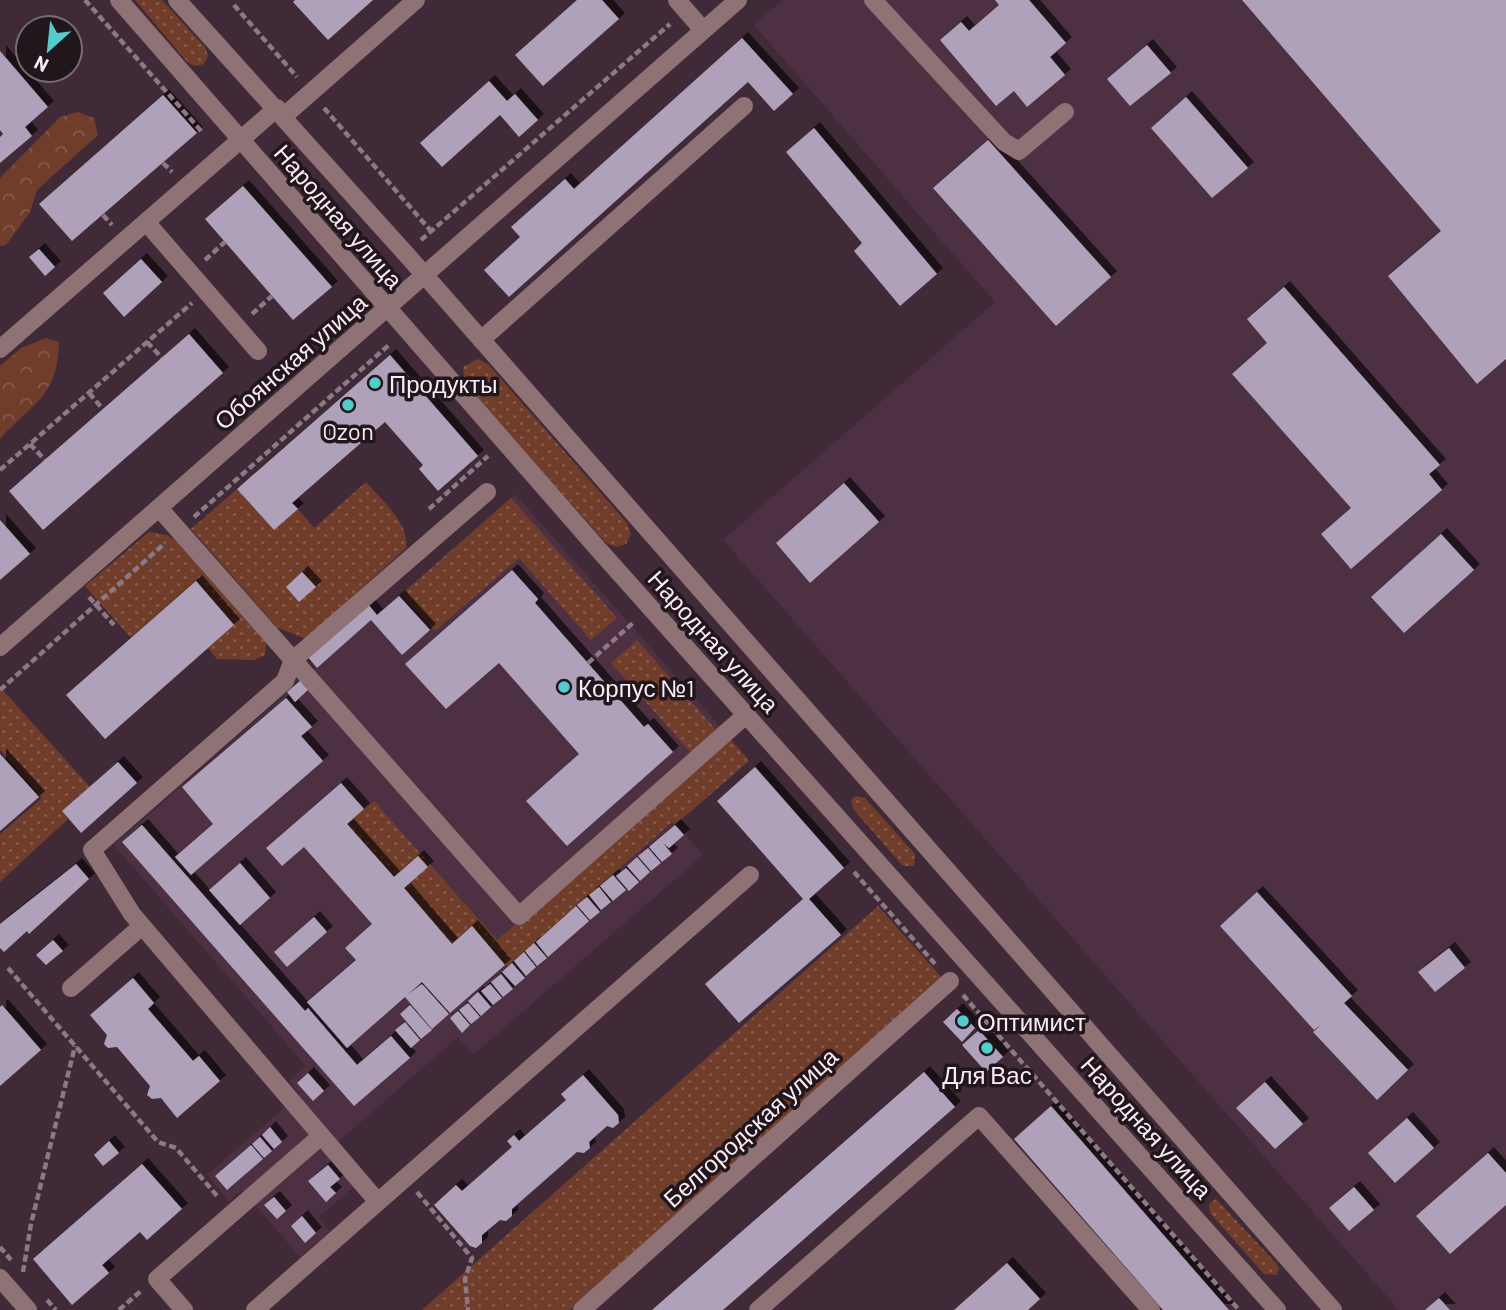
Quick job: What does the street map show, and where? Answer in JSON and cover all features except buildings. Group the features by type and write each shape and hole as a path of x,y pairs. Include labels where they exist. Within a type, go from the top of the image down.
{"street":[{"name":"Народная улица","path":"119,0 387,309 1277,1310"},
{"name":"Народная улица","path":"177,0 406,254 1333,1310"},
{"path":"0,349 240,140 311,93 416,0"},
{"name":"Обоянская улица","path":"1,644 738,0"},
{"path":"873,0 1004,142 1019,151 1065,111"},
{"path":"682,5 703,30"},
{"path":"481,340 744,106"},
{"path":"146,222 258,351"},
{"path":"378,1202 142,926 92,850 285,681 293,660 487,492"},
{"path":"159,508 519,916 747,714"},
{"path":"255,1310 750,875"},
{"path":"71,988 142,926"},
{"name":"Белгородская улица","path":"582,1310 950,981"},
{"path":"758,1310 979,1116 1151,1310"},
{"path":"184,1310 157,1279 321,1136"},
{"path":"0,1278 28,1310"}],"path":[{"path":"234,5 431,231"},
{"path":"406,254 682,5"},
{"path":"0,470 206,291"},
{"path":"147,342 162,358"},
{"path":"89,393 103,410"},
{"path":"30,444 45,460"},
{"path":"429,509 488,456"},
{"path":"75,581 114,625"},
{"path":"588,663 634,622"},
{"path":"8,968 158,1142 176,1149 232,1214"},
{"path":"23,1273 31,1224 75,1045"},
{"path":"405,1178 472,1258 465,1279 468,1310"},
{"path":"119,1310 157,1279"}],"shaded area":[{"path":"783,0 1506,0 1506,1310 1399,1310 723,540 995,302 754,25"},
{"path":"515,494 748,758 675,822 703,855 474,1054 458,1037 338,1142 366,1176 318,1218 330,1231 300,1257 242,1190 229,1201 207,1175 300,1094 289,1081 306,1066 114,845"}],"green space":[{"path":"135,0 162,0 205,47 208,56 204,64 196,66 188,63"},
{"path":"78,112 94,118 98,135 37,190 30,212 6,245 0,246 0,178 60,117"},
{"path":"46,338 59,342 54,375 41,398 0,439 0,366 21,348"},
{"path":"478,359 488,364 627,523 631,534 626,544 616,547 606,543 465,384 463,367"},
{"path":"366,482 399,521 404,530 406,548 306,639 278,628 191,529 237,489 274,530 298,509 314,528"},
{"path":"511,498 617,618 591,640 519,558 435,631 402,594"},
{"path":"149,532 167,535 176,541 266,643 265,655 254,660 217,659 208,648 234,625 196,581 131,638 85,586"},
{"path":"637,640 717,731 692,754 611,663"},
{"path":"0,687 90,787 62,811 68,819 0,882 0,834 42,798 0,750"},
{"path":"729,738 749,761 675,825 672,822 507,967 472,927 452,944 404,888 428,867 418,856 394,877 347,824 374,801 497,940"},
{"path":"856,796 865,798 915,854 914,866 903,866 853,809 851,800"},
{"path":"878,906 943,979 570,1310 422,1310"},
{"path":"1216,1199 1276,1263 1279,1269 1276,1275 1264,1274 1210,1213 1209,1204"}],"place":[{"name":"Продукты","path":"375,383"},
{"name":"Ozon","path":"348,405"},
{"name":"Корпус №1","path":"564,687"},
{"name":"Оптимист","path":"963,1021"},
{"name":"Для Вас","path":"987,1048"}]}
